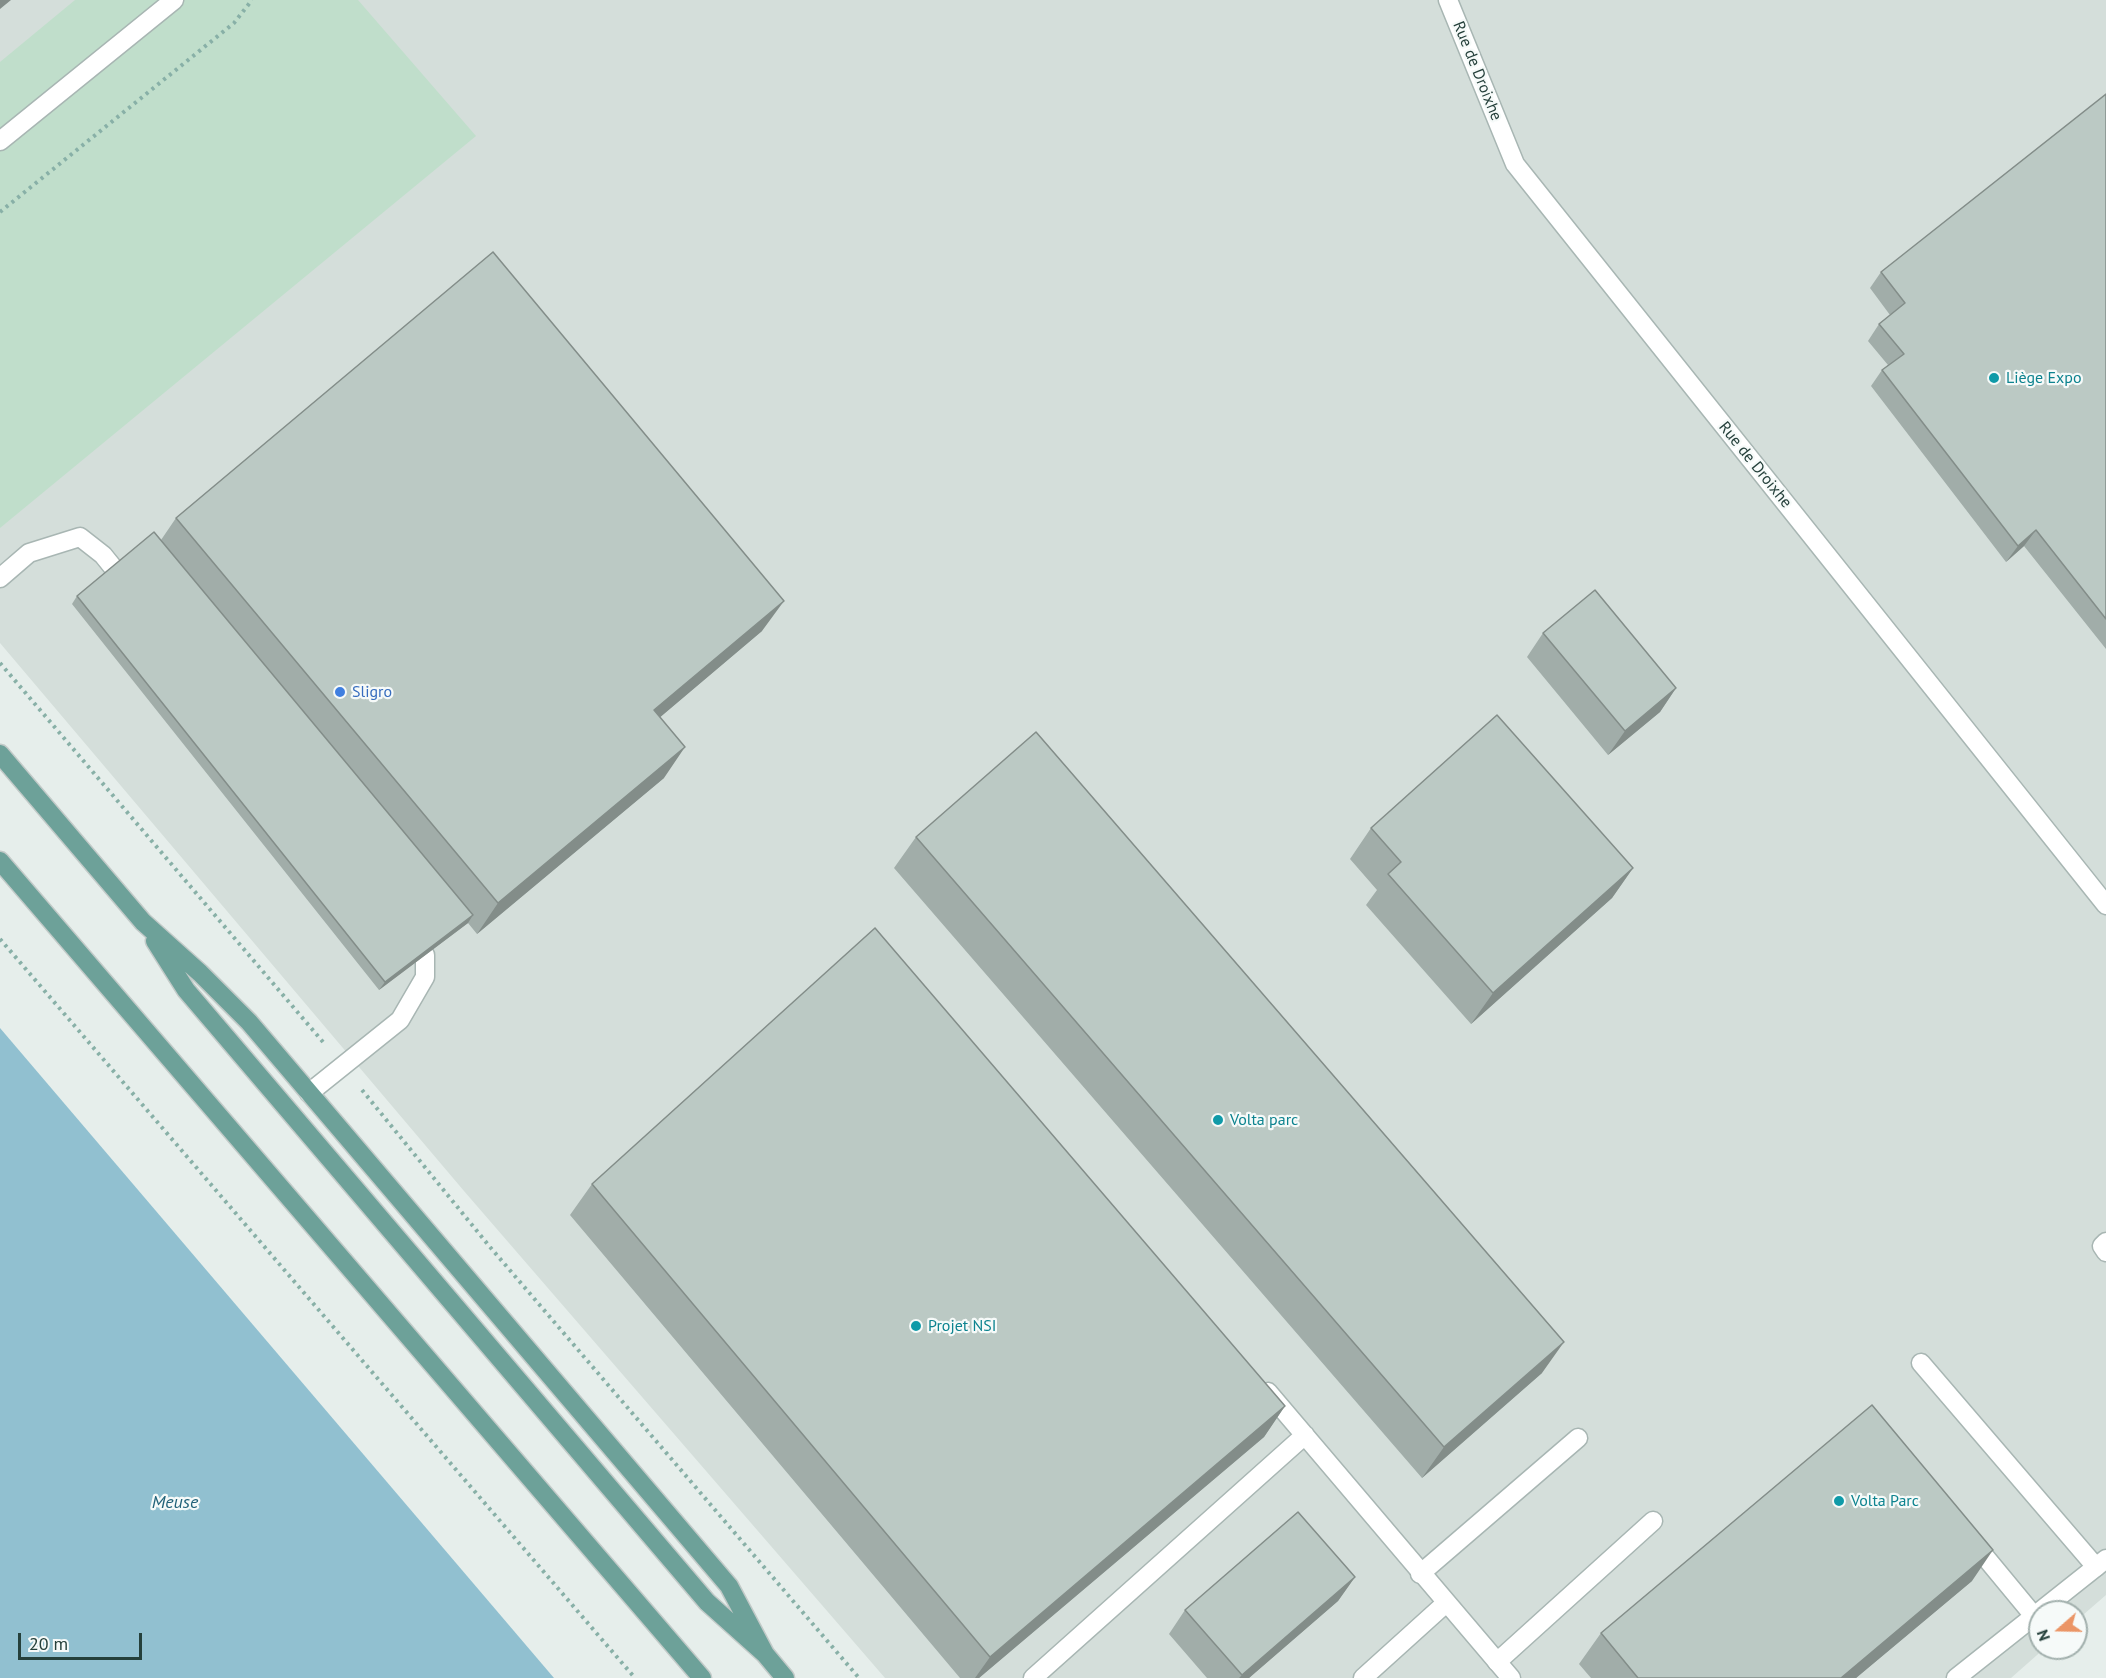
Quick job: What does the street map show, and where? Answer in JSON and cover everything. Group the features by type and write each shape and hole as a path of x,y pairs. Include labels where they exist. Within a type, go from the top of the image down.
{"main road":[{"path":"0,754 143,922 200,973 249,1022 729,1586 765,1654"},
{"path":"0,861 702,1678"},
{"path":"143,922 186,990 707,1602 765,1654 785,1678"}],"street":[{"path":"0,141 174,0"},
{"name":"Rue de Droixhe","path":"1448,0 1515,164 2106,905"},
{"path":"0,578 29,553 80,537 103,555 141,602"},
{"path":"309,1093 400,1020 425,977 425,956 403,928"},
{"path":"2106,1242 2102,1246 2106,1251"},
{"path":"1921,1364 2101,1563 2054,1600"},
{"path":"1259,1381 1510,1678"},
{"path":"1033,1678 1305,1435"},
{"path":"1420,1574 1578,1438"},
{"path":"1497,1662 1653,1521"},
{"path":"1959,1525 2028,1609"},
{"path":"1363,1678 1446,1603"},
{"path":"1956,1678 2028,1621"}],"path":[{"path":"0,212 234,23 252,0"},
{"path":"0,663 250,955 490,1247 859,1678"},
{"path":"0,939 635,1678"}],"shaded area":[{"path":"0,0 2106,0 2106,1595 2088,1611 2088,1600 2028,1600 2028,1660 2031,1660 2011,1678 885,1678 464,1191 0,643"}],"green space":[{"path":"75,0 358,0 476,136 0,528 0,62"}],"water":[{"name":"Meuse","path":"0,1028 554,1678 0,1678"}],"building":[{"name":"Liège Expo","path":"2106,94 2106,619 2036,530 2018,546 1882,370 1904,354 1879,324 1905,303 1881,272"},
{"path":"493,252 784,601 654,710 685,747 498,903 176,518"},
{"path":"154,532 473,915 385,982 77,596"},
{"path":"1595,590 1676,688 1625,731 1543,633"},
{"path":"1497,715 1633,868 1493,993 1388,874 1401,862 1371,828"},
{"name":"Volta parc","path":"1036,732 1564,1342 1444,1447 916,837"},
{"name":"Projet NSI","path":"875,928 1285,1406 990,1657 592,1184"},
{"name":"Volta Parc","path":"1872,1405 1993,1550 1841,1678 1638,1678 1601,1633"},
{"path":"1298,1512 1355,1577 1242,1675 1185,1610"}],"place":[{"name":"Liège Expo","path":"1994,378"},
{"name":"Sligro","path":"340,692"},
{"name":"Volta parc","path":"1218,1120"},
{"name":"Projet NSI","path":"916,1326"},
{"name":"Volta Parc","path":"1839,1501"}]}
